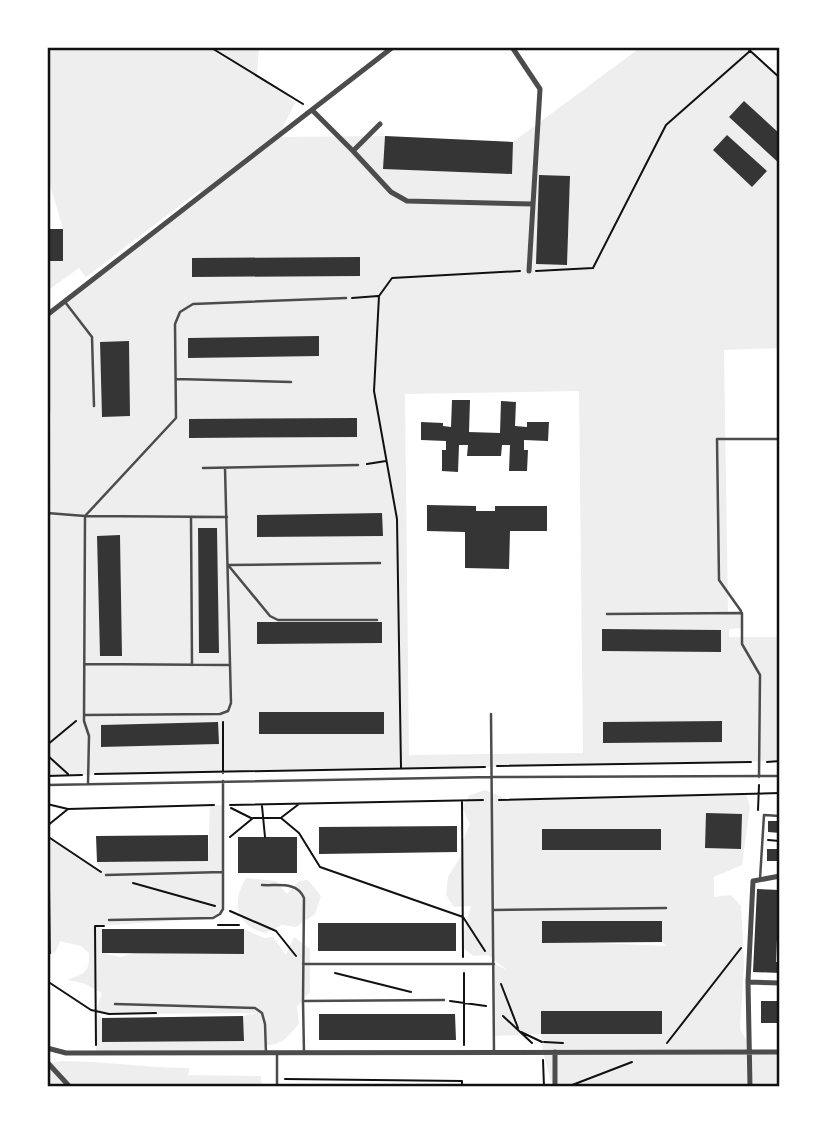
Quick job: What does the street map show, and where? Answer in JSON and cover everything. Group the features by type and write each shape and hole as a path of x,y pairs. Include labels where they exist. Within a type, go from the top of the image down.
{"street":[{"path":"47,316 393,47"},
{"path":"512,47 540,89 529,271"},
{"path":"312,110 391,192 407,201 533,204"},
{"path":"352,151 380,124"},
{"path":"750,1087 748,982 753,881 780,876"},
{"path":"748,982 780,983"},
{"path":"47,1048 66,1053 780,1052"},
{"path":"555,1052 555,1087"},
{"path":"47,1062 70,1087"}],"lane":[{"path":"88,784 89,736 85,715 85,516 176,418 175,324 180,312 193,304 346,298"},
{"path":"65,302 92,337 93,407"},
{"path":"176,379 291,382"},
{"path":"759,776 760,676 742,644 742,613 719,580 717,439 780,439"},
{"path":"203,468 358,465"},
{"path":"85,715 220,714 228,711 231,703 225,468"},
{"path":"47,513 85,516 227,517"},
{"path":"191,516 192,665"},
{"path":"228,565 380,563"},
{"path":"228,565 270,616 278,620 377,620"},
{"path":"607,614 742,613"},
{"path":"85,664 230,665"},
{"path":"491,714 494,800 494,1053"},
{"path":"47,785 492,777 780,776"},
{"path":"109,920 212,918 220,914 223,909 223,781"},
{"path":"760,880 764,816 780,816"},
{"path":"106,875 223,872"},
{"path":"261,885 294,886 301,890 304,898 304,1053"},
{"path":"494,910 666,908"},
{"path":"303,964 494,964"},
{"path":"303,1001 444,1000"},
{"path":"115,1004 256,1008 262,1013 265,1024 266,1053"},
{"path":"277,1053 277,1087"}],"path":[{"path":"210,47 312,110"},
{"path":"746,47 780,78"},
{"path":"401,768 397,519 374,391 379,296 392,278 593,268 666,125 750,51"},
{"path":"346,298 379,296"},
{"path":"358,465 387,461"},
{"path":"220,714 223,720 223,781"},
{"path":"47,745 85,715"},
{"path":"47,755 69,775"},
{"path":"47,776 780,761"},
{"path":"47,804 68,809 780,793"},
{"path":"462,801 464,1047"},
{"path":"262,804 265,837"},
{"path":"223,805 253,818 281,818 299,804"},
{"path":"47,826 68,809"},
{"path":"223,845 253,818"},
{"path":"281,818 299,833 320,867 463,917 494,964 519,1031 542,1042"},
{"path":"47,836 106,875"},
{"path":"213,925 239,925"},
{"path":"96,1053 95,926 108,926"},
{"path":"568,1087 664,1047 751,935"},
{"path":"543,1053 544,1087"},
{"path":"277,1079 462,1081 462,1087"}],"shaded area":[{"path":"47,47 259,47 257,77 278,87 295,103 278,137 385,136 384,169 511,174 513,142 641,47 746,47 780,78 780,348 724,350 728,612 742,613 742,628 729,629 729,637 780,637 780,761 47,776 47,513 52,513 47,508 50,496 51,412 47,411 47,316 200,197 200,190 86,277 79,268 47,291 47,261 63,260 63,229 47,175","holes":["539,175 570,176 567,265 537,264","360,257 360,276 192,277 193,258","100,342 129,342 130,416 102,416","579,391 583,753 409,755 405,394","356,418 357,437 189,438 190,419","382,513 382,535 257,515","198,528 217,528 218,653 199,653","97,536 120,536 122,656 100,656","602,629 721,630 721,651 602,651","259,712 384,712 384,734 259,734","721,721 721,742 603,743 603,722","218,722 218,744 101,747 101,725"]},
{"path":"485,790 510,800 746,793 750,807 742,865 714,877 714,897 731,895 741,906 744,963 740,1029 750,1046 750,1052 780,1052 780,1087 553,1087 543,1053 541,1034 494,1036 494,964 507,970 488,955 474,956 463,948 463,932 471,906 454,907 446,895 448,877 462,854 462,842 470,824 462,807 470,795","holes":["542,829 661,829 661,849 542,850","662,921 662,942 667,946 594,943"]},
{"path":"210,805 223,805 223,909 220,914 212,918 97,926 102,929 102,953 120,957 135,953 244,954 244,929 264,938 273,937 286,955 294,937 310,949 310,992 297,1007 299,1024 281,1042 266,1045 268,1053 96,1053 96,1011 102,993 83,983 67,980 85,971 89,953 81,946 60,941 56,951 51,954 47,836 104,874 97,862 208,861","holes":["97,1012 257,1013 243,1016 243,1041 103,1042 102,1018"]},
{"path":"246,878 276,881 287,894 299,881 308,880 321,896 315,914 296,927 282,925 265,933 255,930 242,919 239,912 239,896"},
{"path":"60,1061 190,1068 188,1075 261,1076 262,1087 48,1087 47,1063"}],"building":[{"path":"744,101 780,134 780,164 729,117"},
{"path":"727,135 767,171 752,187 713,150"},
{"path":"385,136 513,142 512,174 383,169"},
{"path":"539,175 570,176 567,265 536,264"},
{"path":"47,229 63,229 63,261 47,261"},
{"path":"360,257 360,276 192,277 192,258"},
{"path":"319,336 319,356 188,358 188,338"},
{"path":"129,341 130,416 102,417 100,342"},
{"path":"452,400 470,400 469,432 500,433 501,401 516,402 515,426 527,427 527,422 549,422 548,441 524,440 524,450 528,450 527,471 509,471 510,445 502,445 501,456 467,456 468,445 459,445 458,472 442,471 442,450 446,450 446,441 421,440 421,422 443,423 443,426 451,427"},
{"path":"357,418 357,437 189,438 189,419"},
{"path":"427,505 476,506 476,511 495,511 495,506 547,506 547,531 510,531 509,569 465,568 465,532 427,531"},
{"path":"382,513 383,536 257,537 257,515"},
{"path":"198,528 217,528 219,653 199,653"},
{"path":"120,535 122,656 100,656 97,536"},
{"path":"257,622 382,622 382,643 257,644"},
{"path":"602,629 721,630 721,652 602,651"},
{"path":"259,712 384,712 384,734 259,734"},
{"path":"722,721 722,742 603,743 603,722"},
{"path":"218,722 219,744 101,747 101,725"},
{"path":"706,813 742,814 741,849 705,848"},
{"path":"768,821 780,821 780,833 768,832"},
{"path":"457,826 457,852 319,854 319,827"},
{"path":"542,829 661,829 661,850 542,850"},
{"path":"208,835 208,861 97,862 96,836"},
{"path":"238,837 297,837 297,873 238,873"},
{"path":"767,849 780,849 780,861 767,861"},
{"path":"47,886 50,886 51,954 47,954"},
{"path":"757,889 780,890 780,940 777,939 776,962 780,962 780,973 753,972"},
{"path":"542,921 662,921 662,942 542,943"},
{"path":"318,923 456,923 456,951 318,951"},
{"path":"102,929 244,929 244,954 102,953"},
{"path":"761,1001 780,1001 780,1023 761,1023"},
{"path":"541,1011 662,1011 662,1034 541,1034"},
{"path":"319,1014 455,1014 456,1040 319,1040"},
{"path":"243,1016 244,1041 102,1042 102,1018"}]}
